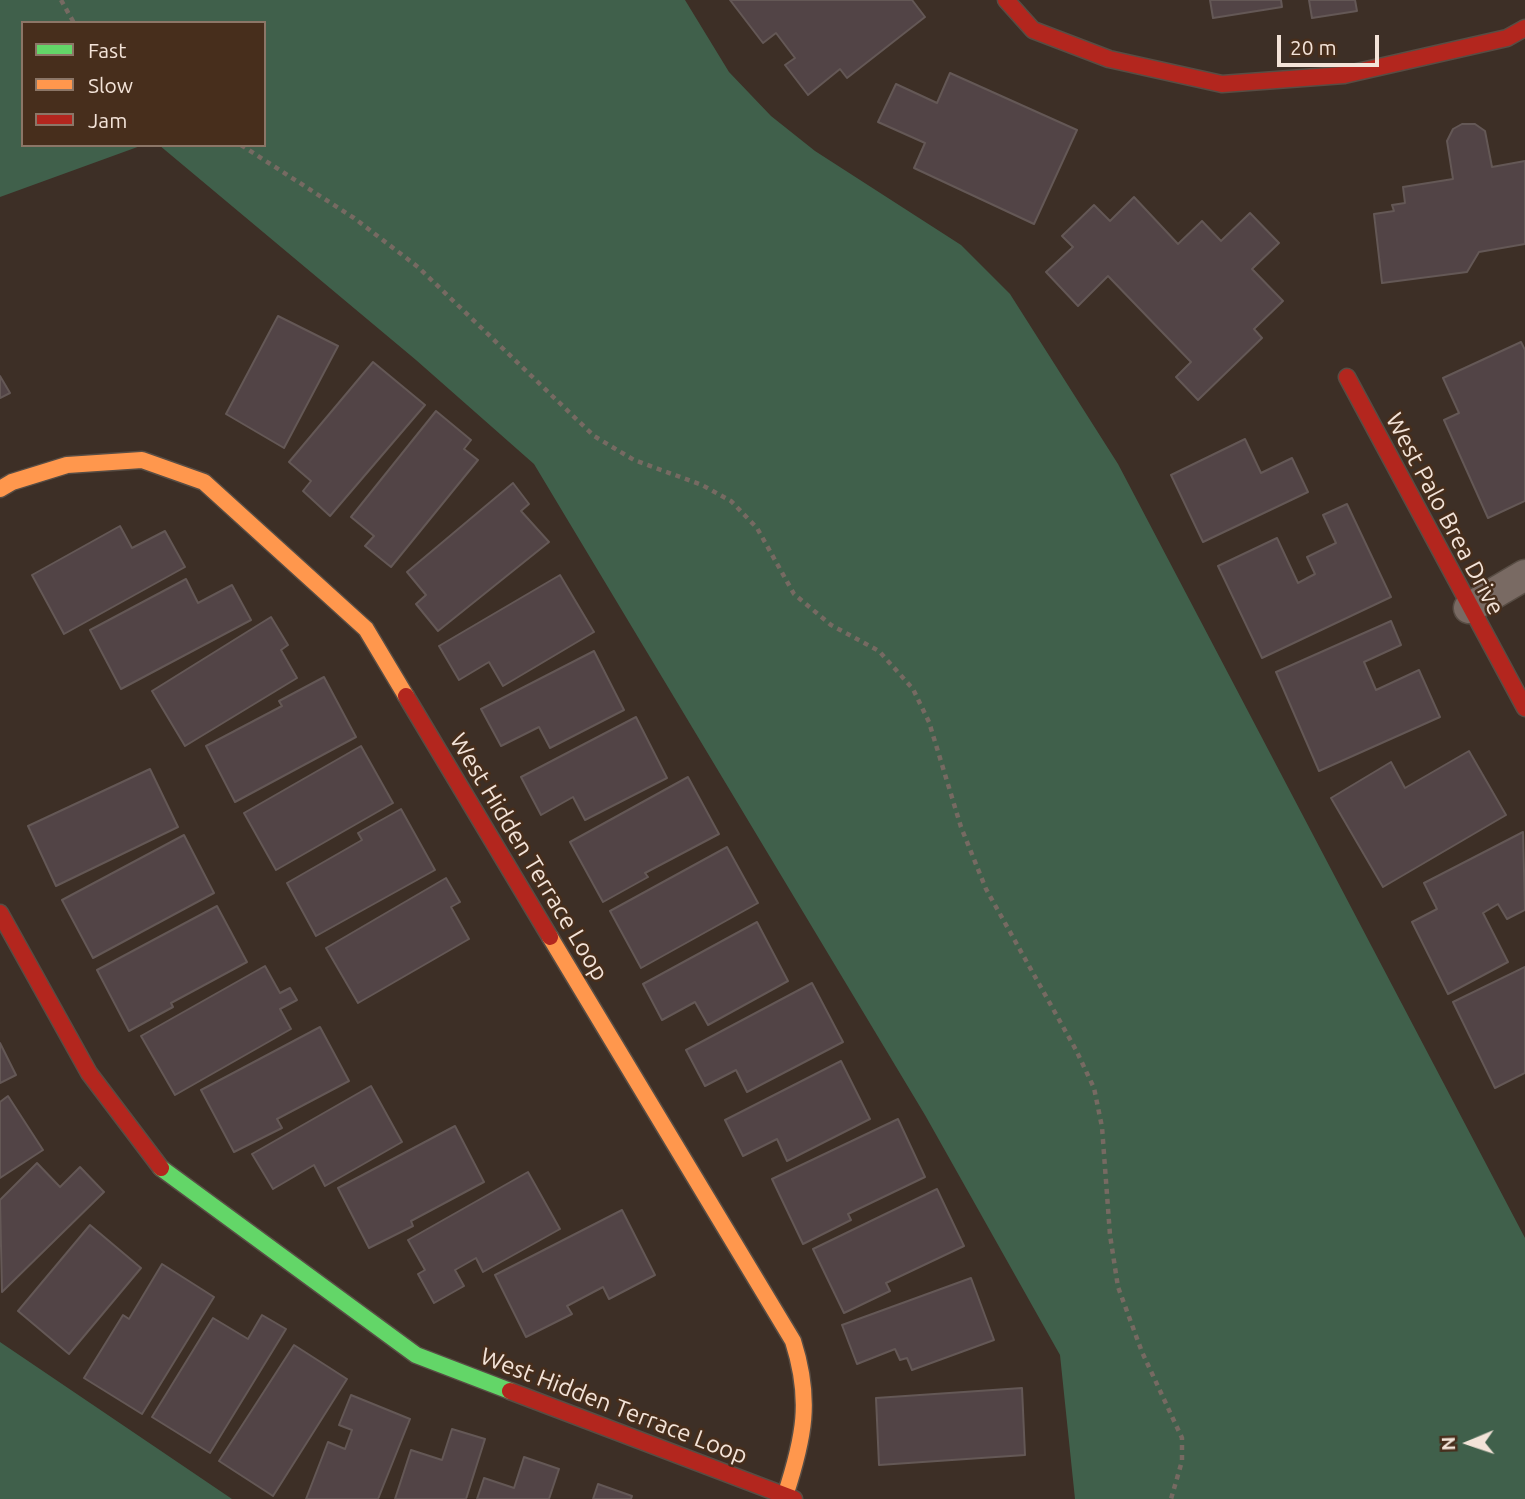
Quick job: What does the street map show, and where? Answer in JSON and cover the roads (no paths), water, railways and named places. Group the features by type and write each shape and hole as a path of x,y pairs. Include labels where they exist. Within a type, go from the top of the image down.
{"street":[{"path":"1006,0 1033,30 1109,58 1222,84 1344,75 1507,38 1525,28"},
{"name":"West Palo Brea Drive","path":"1347,377 1525,708"},
{"name":"West Hidden Terrace Loop","path":"0,489 12,482 67,465 142,460 204,482 366,629 793,1341 805,1378 807,1416 789,1497 416,1354 157,1165 89,1073 0,913"},
{"path":"1469,608 1525,575"}]}
